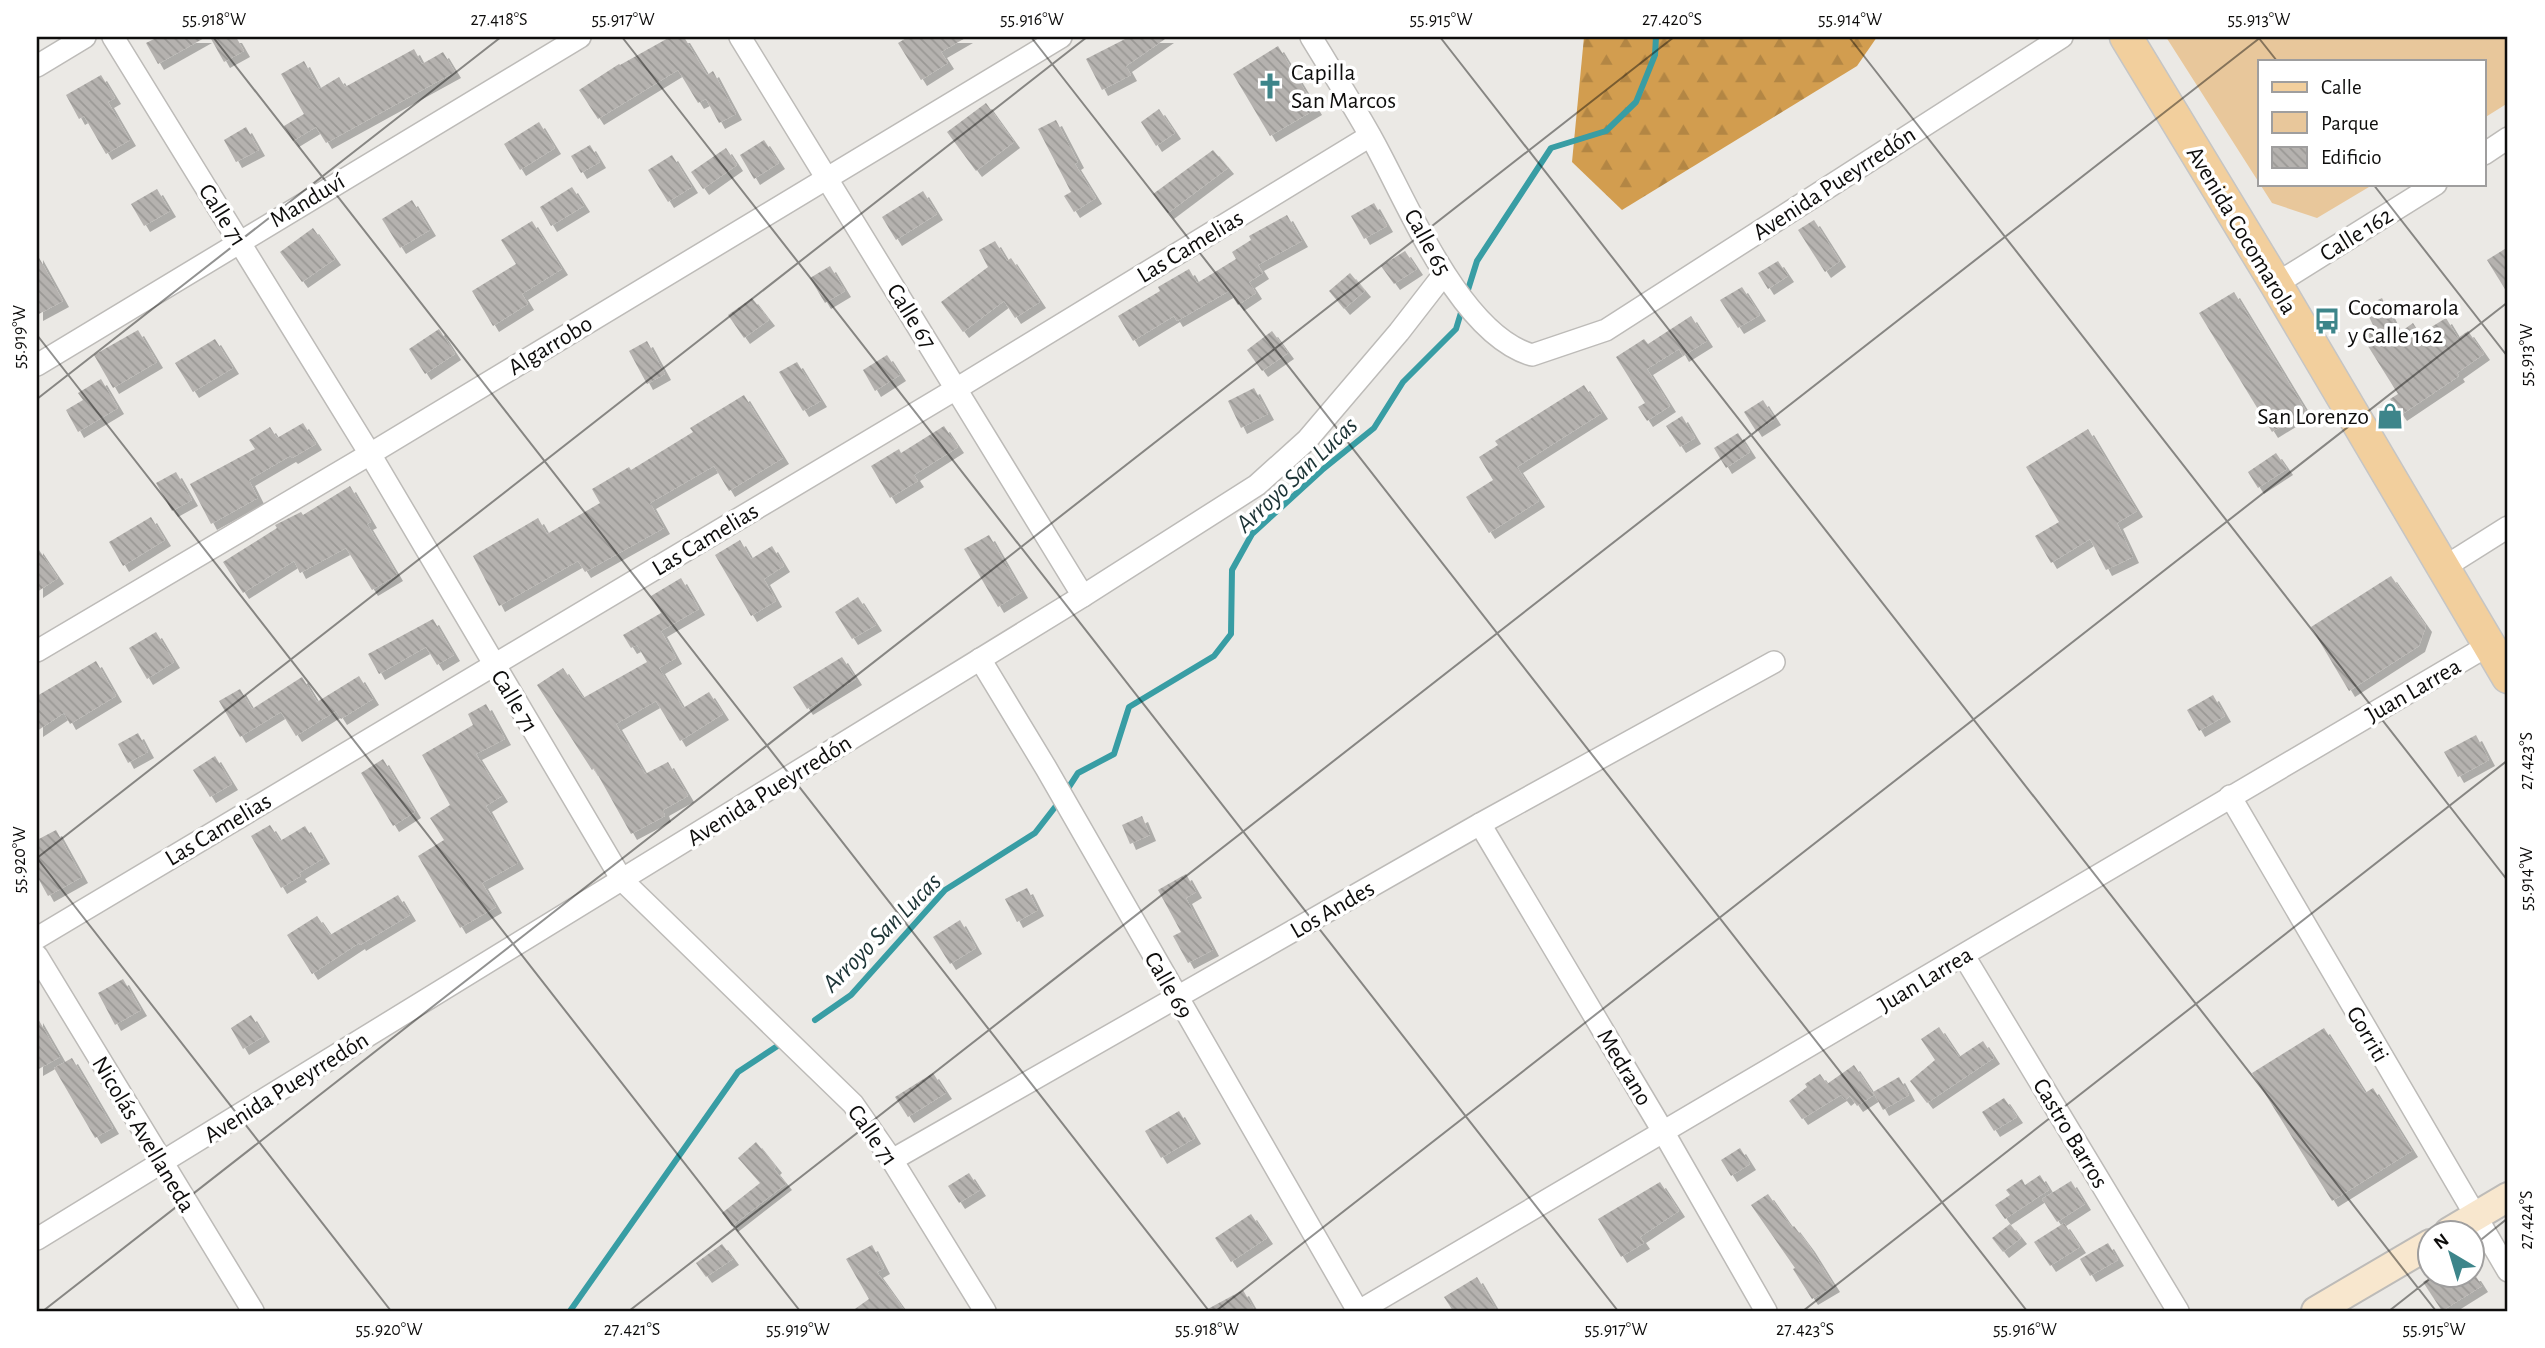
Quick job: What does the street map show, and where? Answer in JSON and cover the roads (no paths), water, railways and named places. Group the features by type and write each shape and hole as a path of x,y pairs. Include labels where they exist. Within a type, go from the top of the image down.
{"main road":[{"name":"Avenida Cocomarola","path":"2126,37 2276,284 2508,677"},
{"path":"2475,1217 2508,1197"},
{"path":"2316,1311 2416,1252"}],"street":[{"path":"37,66 85,37"},
{"name":"Calle 71","path":"113,37 370,454 622,880 853,1104 892,1160 985,1311"},
{"name":"Manduví","path":"37,365 580,37"},
{"name":"Calle 67","path":"740,37 1083,596"},
{"name":"Algarrobo","path":"37,651 370,454 1061,37"},
{"name":"Calle 65","path":"1311,37 1370,136 1444,274 1467,308 1499,338 1520,352 1532,355 1605,330"},
{"name":"Avenida Pueyrredón","path":"1605,330 2062,37"},
{"name":"Las Camelias","path":"37,938 956,389 1370,136"},
{"path":"2486,153 2508,138"},
{"name":"Calle 162","path":"2276,284 2433,186"},
{"name":"Avenida Pueyrredón","path":"37,1239 1083,596 1257,485 1307,440 1399,332 1444,274"},
{"path":"2444,568 2508,527"},
{"name":"Juan Larrea","path":"1359,1311 2490,645"},
{"name":"Calle 69","path":"980,659 1056,784 1176,998 1359,1311"},
{"name":"Los Andes","path":"892,1160 1480,824 1774,662"},
{"name":"Gorriti","path":"2230,796 2508,1271"},
{"name":"Medrano","path":"1480,824 1664,1133 1766,1311"},
{"name":"Nicolás Avellaneda","path":"37,956 253,1311"},
{"name":"Castro Barros","path":"1964,956 2178,1311"}],"waterway":[{"name":"Arroyo San Lucas","path":"1466,296 1477,261 1551,148 1606,131 1636,102 1655,55 1656,37"},
{"name":"Arroyo San Lucas","path":"1065,793 1078,773 1114,754 1129,707 1214,656 1231,634 1232,570 1252,534 1322,470 1374,428 1403,382 1456,329 1463,306"},
{"name":"Arroyo San Lucas","path":"815,1020 851,995 945,890 1035,833 1059,802"},
{"name":"Arroyo San Lucas","path":"570,1311 738,1072 782,1043"}],"place":[{"name":"Capilla San Marcos","path":"1270,86"},
{"name":"Cocomarola y Calle 162","path":"2327,321"},
{"name":"San Lorenzo","path":"2390,416"}]}
